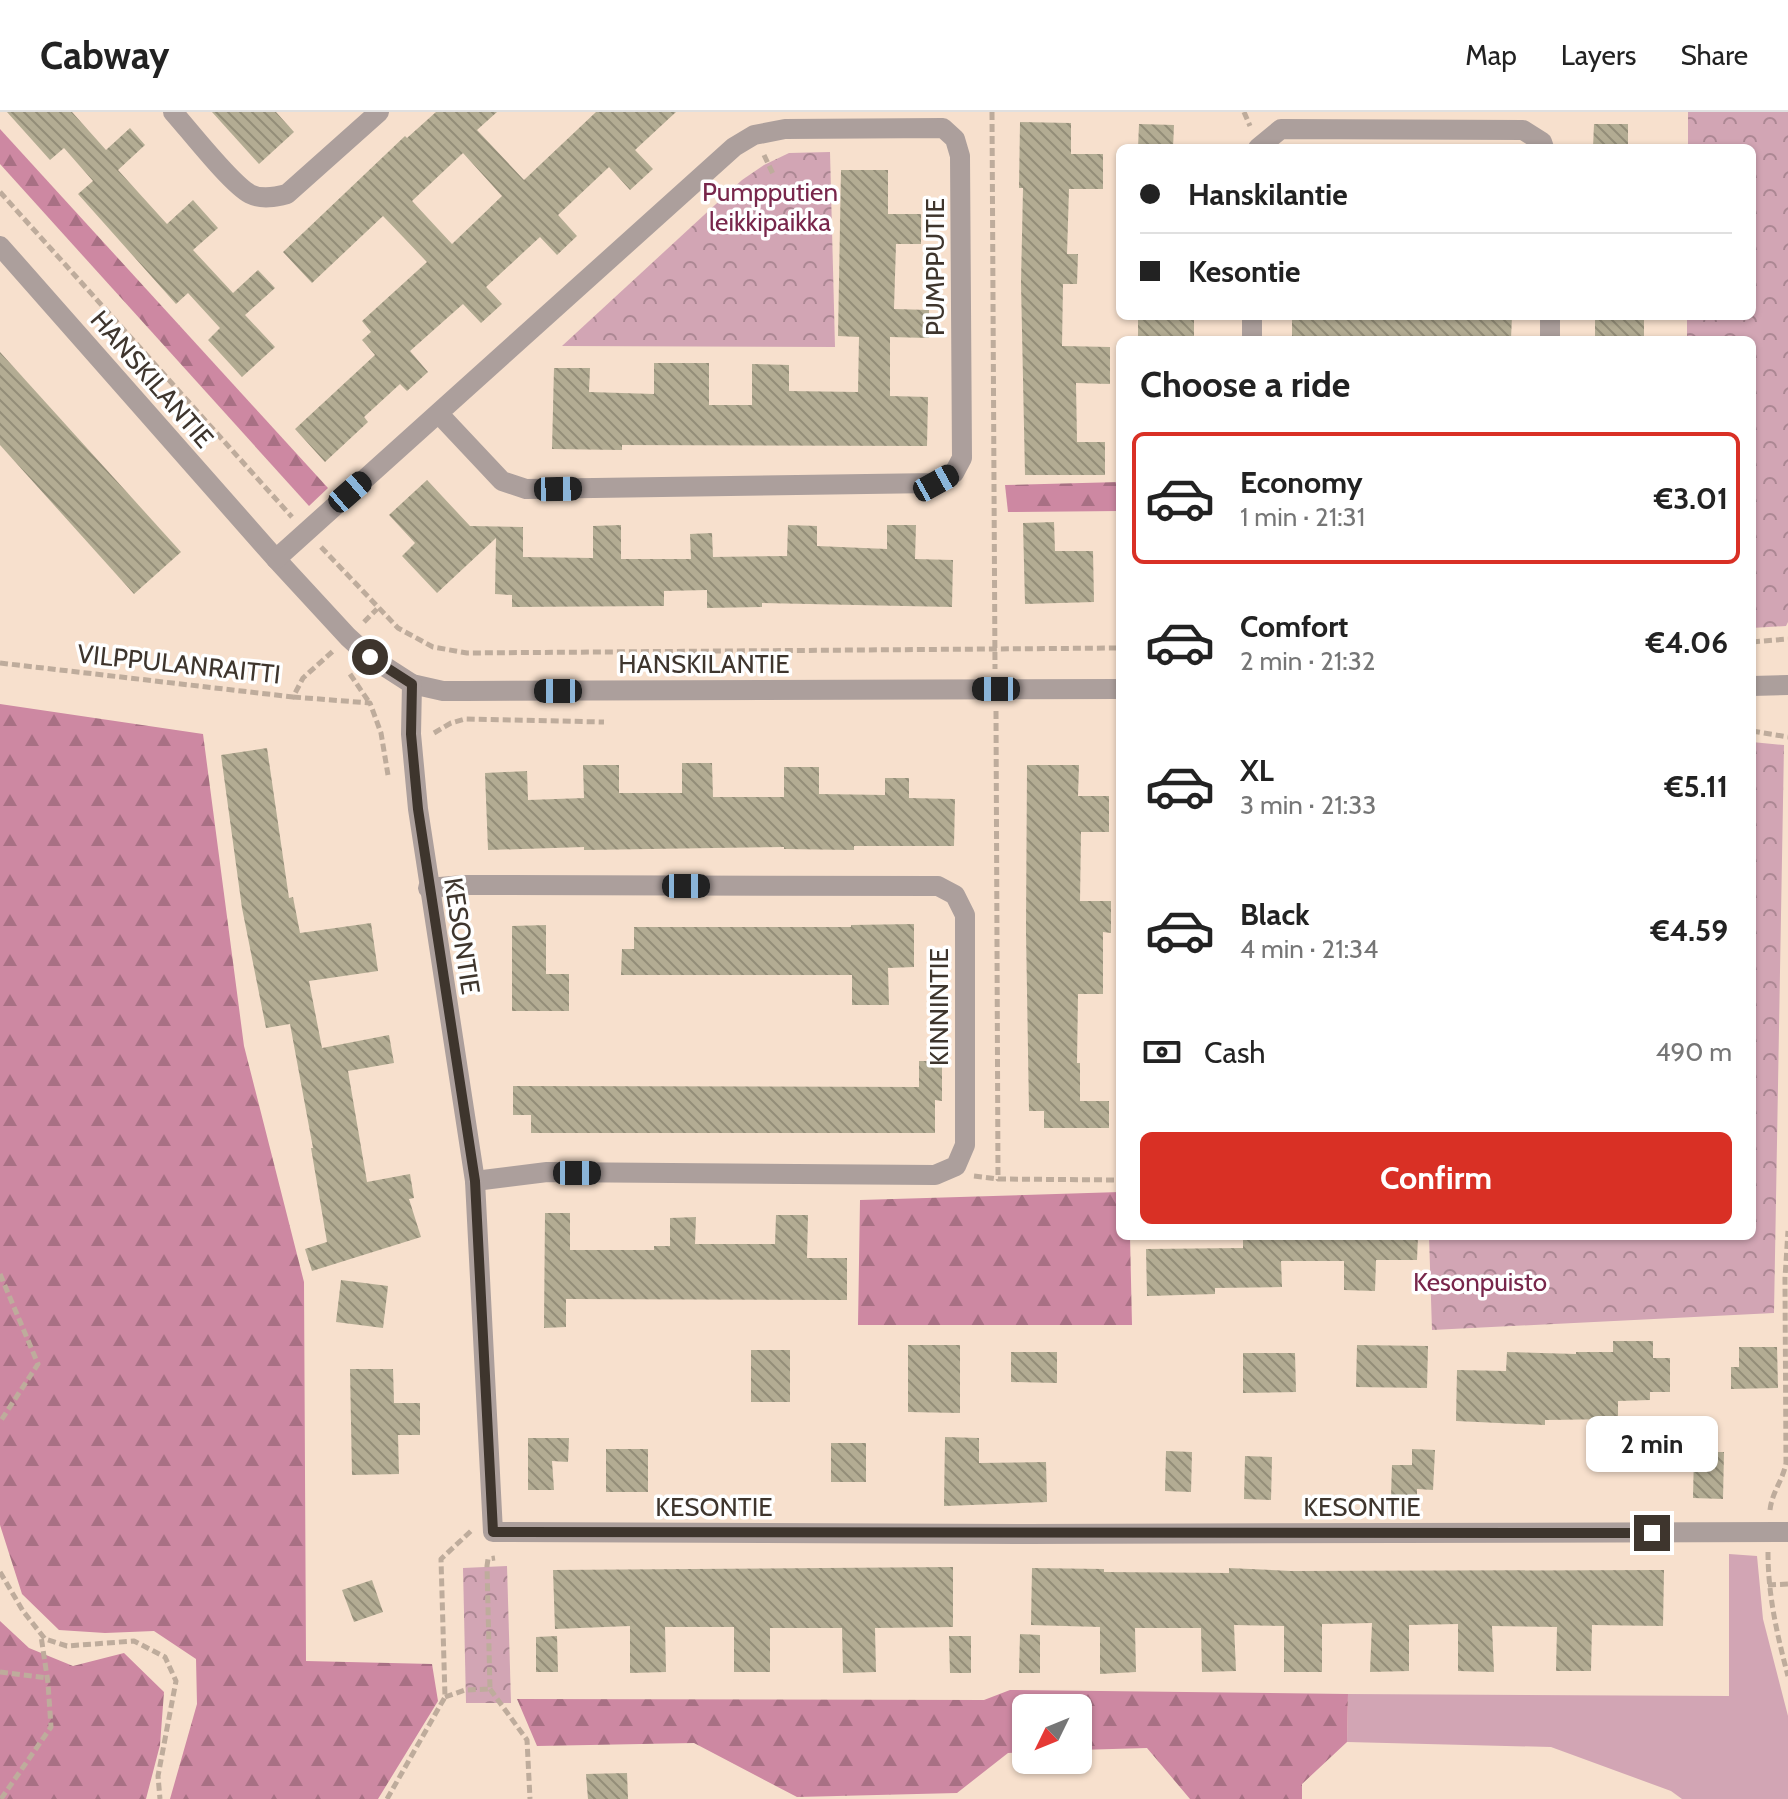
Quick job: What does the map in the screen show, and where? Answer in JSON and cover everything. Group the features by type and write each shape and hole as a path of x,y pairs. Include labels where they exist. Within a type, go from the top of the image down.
{"street":[{"path":"173,112 237,183 252,195 271,198 287,194 379,112"},
{"name":"PUMPPUTIE","path":"276,559 734,147 754,135 785,129 943,128 955,139 960,156 962,458 954,473 936,483 526,489 502,481 439,414"},
{"path":"1263,144 1281,129 1523,130 1543,144"},
{"name":"HANSKILANTIE","path":"0,246 276,559 370,657 412,684 443,691 1116,689"},
{"name":"KESONTIE","path":"412,684 411,734 428,888 475,1181 493,1532 1788,1532"},
{"path":"1756,686 1788,685"},
{"name":"KINNINTIE","path":"428,888 464,885 938,886 955,895 965,915 965,1145 956,1166 935,1175 547,1172 475,1181"}],"path":[{"path":"992,112 995,675"},
{"path":"0,192 296,520"},
{"path":"317,542 377,609 415,639 433,647 467,653 1116,648"},
{"path":"363,623 377,609"},
{"path":"1756,642 1788,639"},
{"name":"VILPPULANRAITTI","path":"0,663 293,697 303,678 333,651 339,660"},
{"path":"467,653 467,662"},
{"path":"346,669 370,703 381,733 391,789"},
{"path":"293,697 370,703"},
{"path":"996,709 998,1179 1116,1180"},
{"path":"438,732 451,723 465,719 604,722"},
{"path":"1756,732 1788,737"},
{"path":"1770,1508 1772,1494 1783,1478 1786,1463 1785,1278 1788,1231"},
{"path":"0,1274 38,1364 0,1422"},
{"path":"387,1799 445,1697 441,1559 471,1532 471,1517"},
{"path":"507,1532 507,1557 488,1559 487,1566 490,1689 527,1740 530,1799"},
{"path":"1768,1553 1768,1585 1788,1676"},
{"path":"0,1572 23,1611 45,1639 67,1646 134,1641 165,1657 176,1681 158,1776 160,1799"},
{"path":"1768,1585 1788,1584"},
{"path":"1,1799 51,1727 40,1633"},
{"path":"0,1672 47,1678"},
{"path":"445,1697 465,1690 490,1689"}],"green space":[{"path":"1688,112 1788,112 1786,626 1756,628 1756,336 1687,336 1687,320 1756,320 1756,144 1688,144"},
{"path":"0,129 328,488 309,506 0,164"},
{"name":"Pumpputien leikkipaikka","path":"830,152 835,347 562,346 742,180 789,153"},
{"path":"1116,482 1116,511 1008,512 1005,485"},
{"path":"0,704 203,734 244,1046 304,1282 306,1661 432,1664 438,1701 378,1799 170,1799 197,1704 196,1659 154,1631 105,1633 59,1630 22,1594 0,1525"},
{"name":"Kesonpuisto","path":"1756,742 1784,745 1774,1313 1432,1330 1429,1240 1756,1240"},
{"path":"1116,1192 1116,1240 1130,1240 1132,1325 858,1325 860,1200"},
{"path":"1729,1554 1757,1556 1763,1619 1788,1716 1788,1799 1682,1799 1671,1791 1551,1747 1347,1742 1348,1694 1729,1696"},
{"path":"507,1566 511,1703 466,1703 463,1568"},
{"path":"0,1621 29,1648 73,1666 124,1653 164,1692 160,1745 146,1799 0,1799"},
{"path":"1010,1690 1348,1694 1347,1742 1302,1784 1302,1799 1190,1799 1147,1748 1092,1750 1092,1694 1012,1694 1012,1753 957,1793 797,1797 694,1743 537,1746 517,1699 984,1700"}],"building":[{"path":"7,112 72,112 106,150 130,128 145,145 118,170 167,224 193,200 218,228 193,250 233,293 258,270 275,288 245,315 275,347 242,377 208,340 220,328 188,293 176,304 78,194 93,181 64,148 50,160"},
{"path":"212,112 276,112 294,132 259,164"},
{"path":"436,112 497,112 477,130 524,180 596,112 676,112 635,150 653,169 630,190 609,167 558,215 577,236 557,255 540,237 486,287 502,304 481,323 463,304 410,351 428,372 407,391 400,384 364,417 368,422 325,462 295,429 375,355 362,340 371,332 362,321 427,262 383,216 312,283 283,252 405,136 407,138","holes":["463,153 502,196 452,244 412,201"]},
{"path":"1020,122 1071,123 1071,154 1103,154 1103,189 1069,189 1067,254 1078,254 1077,284 1063,284 1062,346 1110,347 1110,384 1076,383 1077,442 1105,442 1105,475 1025,475"},
{"path":"1139,124 1174,125 1173,144 1138,144"},
{"path":"1594,124 1628,124 1628,144 1593,144"},
{"path":"841,170 888,170 888,214 921,214 921,244 896,244 894,309 929,310 929,338 890,337 890,396 928,397 927,446 622,445 622,450 552,449 554,368 590,368 589,392 654,394 654,363 709,363 709,405 752,405 752,364 789,365 789,391 858,392 859,337 838,336"},
{"path":"1138,320 1194,320 1194,336 1138,336"},
{"path":"1292,320 1512,320 1511,336 1292,336"},
{"path":"1595,320 1644,320 1644,336 1595,336"},
{"path":"0,352 181,552 134,594 0,445"},
{"path":"427,480 470,526 523,527 523,557 593,558 593,526 621,525 621,559 691,559 690,534 712,533 713,557 787,556 788,525 817,526 817,546 887,549 887,525 916,525 915,559 953,560 952,607 762,603 762,607 707,608 707,590 664,591 664,606 512,607 512,595 495,594 496,538 437,593 402,556 415,543 389,515"},
{"path":"1054,522 1055,551 1093,551 1094,602 1025,604 1023,523"},
{"path":"267,748 289,898 293,897 300,933 371,923 378,971 309,981 322,1048 389,1035 394,1063 348,1071 367,1182 410,1174 414,1198 409,1199 421,1237 312,1271 305,1249 327,1242 313,1148 290,1024 266,1028 242,908 221,755"},
{"path":"682,763 712,763 713,797 784,797 784,767 819,767 819,794 885,795 885,778 909,778 909,798 955,799 954,846 854,846 854,850 784,847 584,850 584,847 488,850 485,773 527,771 528,800 584,798 583,765 619,765 619,793 682,793"},
{"path":"1027,765 1079,765 1078,796 1109,796 1109,832 1081,832 1080,901 1111,901 1111,933 1103,932 1103,994 1078,994 1077,1063 1080,1063 1080,1101 1109,1101 1109,1128 1044,1128 1044,1111 1029,1111"},
{"path":"914,924 914,967 888,968 889,1005 852,1005 852,975 621,975 622,949 634,949 634,927"},
{"path":"546,925 546,974 569,974 569,1011 512,1011 512,926"},
{"path":"919,1061 942,1061 942,1101 935,1100 935,1133 531,1133 531,1115 513,1115 513,1086 919,1087"},
{"path":"545,1213 570,1213 570,1250 654,1250 654,1246 670,1246 670,1218 696,1217 695,1244 775,1244 776,1215 808,1215 807,1258 847,1258 847,1300 566,1299 566,1327 544,1328"},
{"path":"1243,1240 1418,1240 1417,1260 1376,1260 1375,1291 1344,1290 1344,1261 1281,1261 1282,1287 1215,1288 1215,1294 1147,1296 1146,1249 1243,1248"},
{"path":"341,1280 388,1286 383,1328 336,1322"},
{"path":"1613,1341 1653,1341 1653,1358 1670,1358 1670,1392 1650,1392 1650,1400 1618,1401 1618,1419 1545,1420 1545,1425 1456,1421 1457,1370 1506,1371 1507,1352 1613,1352"},
{"path":"908,1345 960,1345 960,1413 908,1412"},
{"path":"1357,1345 1428,1346 1427,1388 1356,1387"},
{"path":"1739,1347 1777,1347 1778,1388 1731,1389 1731,1367 1739,1367"},
{"path":"751,1350 790,1350 790,1402 751,1402"},
{"path":"1011,1352 1057,1352 1057,1383 1011,1382"},
{"path":"1243,1353 1295,1353 1296,1392 1243,1393"},
{"path":"350,1369 393,1369 394,1403 420,1403 420,1435 398,1435 399,1474 352,1475"},
{"path":"945,1437 979,1438 979,1463 1046,1462 1047,1502 944,1506"},
{"path":"528,1438 569,1438 568,1462 552,1461 554,1490 528,1490"},
{"path":"831,1443 866,1443 866,1482 831,1482"},
{"path":"606,1449 648,1449 648,1492 606,1492"},
{"path":"1412,1449 1435,1450 1433,1490 1417,1489 1417,1497 1391,1496 1392,1465 1412,1465"},
{"path":"1166,1451 1192,1452 1191,1492 1165,1491"},
{"path":"1694,1452 1724,1452 1723,1499 1693,1498"},
{"path":"1245,1456 1272,1457 1271,1500 1244,1499"},
{"path":"953,1567 953,1627 875,1628 876,1672 843,1673 842,1628 770,1628 770,1672 734,1672 734,1627 665,1627 666,1672 630,1673 630,1626 555,1629 553,1570"},
{"path":"1032,1568 1229,1573 1229,1568 1291,1571 1664,1570 1663,1626 1592,1625 1591,1671 1556,1671 1557,1627 1492,1626 1494,1672 1458,1671 1458,1624 1409,1625 1409,1671 1370,1672 1372,1623 1322,1624 1322,1672 1284,1672 1284,1626 1234,1625 1236,1671 1202,1672 1201,1628 1135,1628 1136,1672 1100,1674 1100,1627 1031,1625"},
{"path":"372,1580 383,1612 354,1622 342,1590"},
{"path":"1020,1634 1040,1635 1040,1673 1019,1673"},
{"path":"557,1636 558,1672 536,1672 536,1637"},
{"path":"949,1636 971,1636 971,1673 950,1673"},
{"path":"627,1773 628,1799 588,1799 586,1774"}],"route":[{"path":"370,657 412,684 411,734 428,888 475,1181 493,1532 1652,1533"}]}
